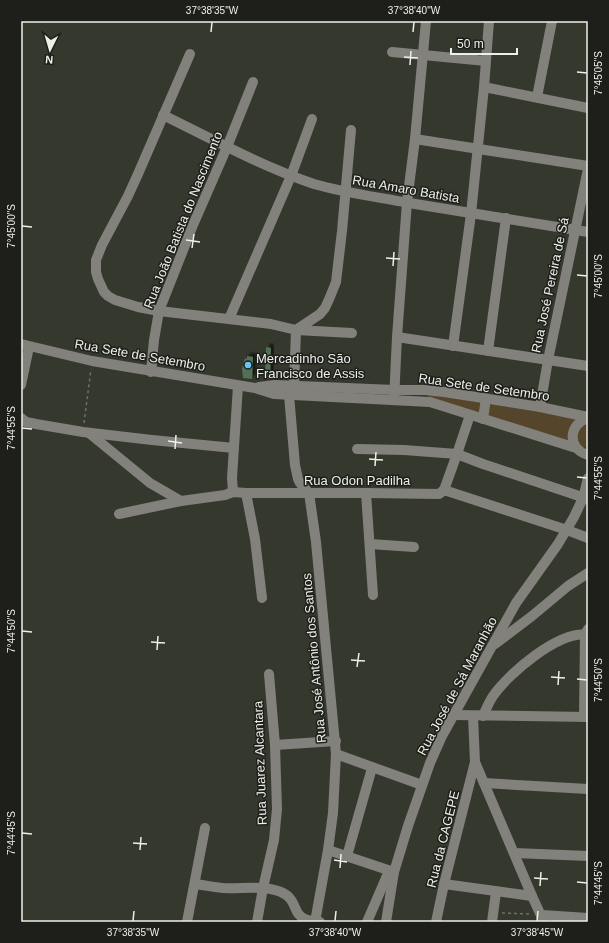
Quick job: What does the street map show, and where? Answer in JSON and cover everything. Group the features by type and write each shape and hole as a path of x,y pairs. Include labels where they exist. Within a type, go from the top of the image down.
{"street":[{"path":"395,395 397,338 407,202 426,21"},
{"path":"453,346 471,214 489,21"},
{"path":"538,97 552,21"},
{"path":"392,52 486,61"},
{"path":"190,54 128,196 102,245 96,260 96,272 102,287 108,296 115,300 138,307 159,311 271,324 296,330 352,333"},
{"name":"Rua João Batista do Nascimento","path":"151,372 159,311 253,82"},
{"path":"484,87 588,108"},
{"name":"Rua Amaro Batista","path":"163,115 226,147 290,176 316,184 346,192 471,214 506,218 588,232"},
{"path":"229,319 290,176 312,119"},
{"path":"296,330 320,314 325,308 336,282 351,130"},
{"path":"414,139 588,167"},
{"name":"Rua José Pereira de Sá","path":"540,407 548,360 588,167"},
{"path":"488,351 506,218"},
{"path":"294,386 296,330"},
{"path":"397,338 588,366"},
{"path":"21,385 25,346"},
{"name":"Rua Sete de Setembro","path":"25,346 151,372 255,388 274,394 395,395 425,390 540,407 588,418"},
{"name":"Rua Sete de Setembro","path":"255,388 275,385 294,386 395,395 430,402 483,420 576,448 582,453 588,455"},
{"path":"233,492 232,478 238,386"},
{"path":"424,402 425,390"},
{"name":"Rua José Antônio dos Santos","path":"289,395 295,465 298,479 309,493 316,542 336,742 333,812 317,922"},
{"path":"483,420 486,398"},
{"path":"444,490 470,415"},
{"path":"21,418 26,422 86,432 234,448"},
{"path":"576,448 573,440 573,432 577,425 588,418"},
{"path":"86,432 150,482 181,501"},
{"path":"357,449 404,450 457,454 585,498"},
{"name":"Rua José de Sá Maranhão","path":"386,922 392,871 430,763 442,736 516,603 567,530 585,498 588,478"},
{"name":"Rua Odon Padilha","path":"119,514 233,492 439,494 444,490 588,538"},
{"path":"246,493 255,539 262,598"},
{"path":"366,493 373,595"},
{"path":"370,544 414,547"},
{"path":"492,646 532,616 568,586 588,573"},
{"path":"454,715 473,716 586,717 587,633 560,641 532,657 502,685 492,697 483,716"},
{"name":"Rua Juarez Alcantara","path":"257,922 274,840 277,809 275,745 270,674"},
{"path":"473,716 475,762 532,896 543,918 588,918"},
{"path":"275,745 336,742"},
{"path":"336,754 422,785"},
{"name":"Rua da CAGEPE","path":"436,922 444,884 475,762"},
{"path":"347,856 372,768"},
{"path":"484,783 588,789"},
{"path":"187,922 205,828"},
{"path":"328,850 392,871 367,922"},
{"path":"514,852 588,856"},
{"path":"195,884 223,888 263,888 280,892 288,895 295,909 301,916 305,919 317,922"},
{"path":"444,884 532,896"},
{"path":"493,917 496,892"}],"path":[{"path":"86,432 92,361"},
{"path":"493,917 543,918"}],"shaded area":[{"path":"428,394 588,420 588,444 584,448 428,398"}],"building":[{"path":"266,347 271,348 270,379 265,379"},
{"name":"Mercadinho São Francisco de Assis","path":"247,356 253,357 252,379 243,378 242,369"}],"place":[{"name":"Mercadinho São Francisco de Assis","path":"248,365"}]}
